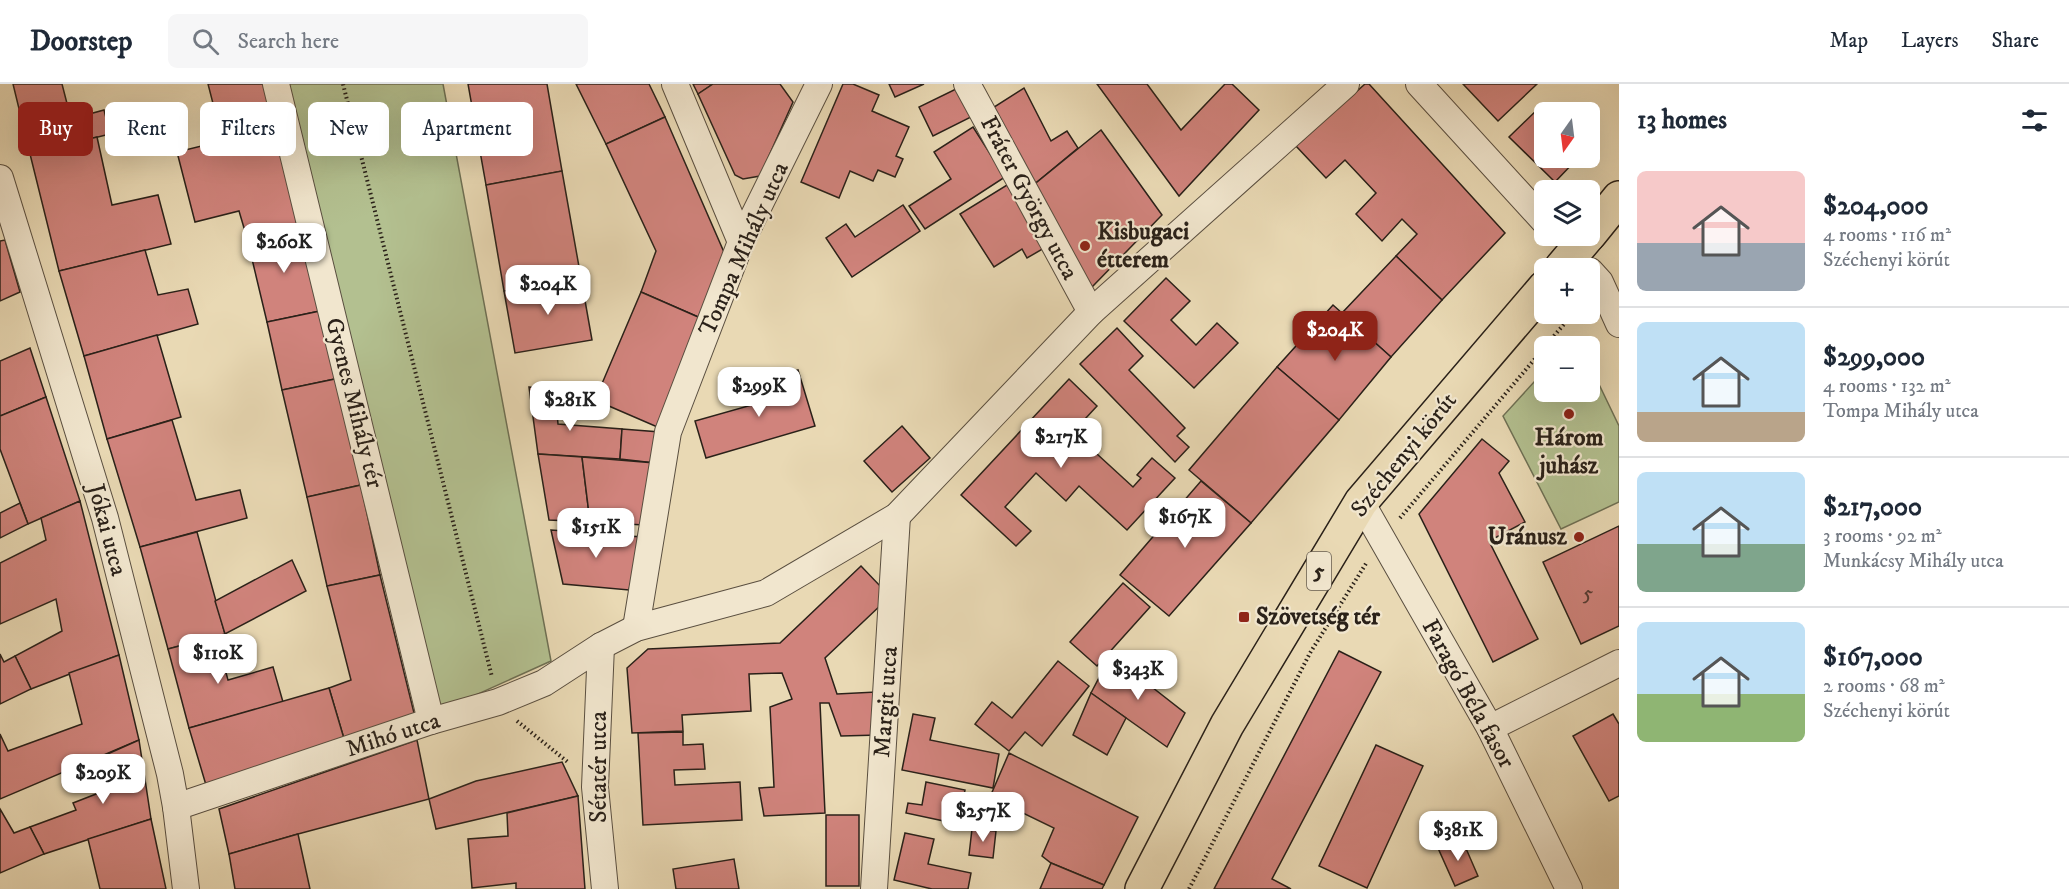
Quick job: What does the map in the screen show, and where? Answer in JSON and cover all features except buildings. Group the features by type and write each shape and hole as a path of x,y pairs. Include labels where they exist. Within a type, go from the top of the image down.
{"main road":[{"path":"1578,252 1619,198"},
{"name":"Széchenyi körút","path":"1142,889 1227,725 1361,502 1534,300"}],"street":[{"name":"Gyenes Mihály tér","path":"276,84 431,721"},
{"path":"675,84 741,242"},
{"name":"Tompa Mihály utca","path":"636,628 668,432 741,242 819,84"},
{"name":"Fráter György utca","path":"967,84 1091,312"},
{"name":"Mihó utca","path":"176,807 431,721 498,702 544,683 601,645 636,628 766,593 897,516 1091,312 1346,84"},
{"path":"1419,84 1534,210"},
{"name":"Jókai utca","path":"0,178 105,518 170,774 186,889"},
{"path":"1578,252 1600,282 1619,324"},
{"name":"Faragó Béla fasor","path":"1361,502 1381,541 1490,728 1569,889"},
{"name":"Margit utca","path":"874,889 897,516"},
{"name":"Sétatér utca","path":"601,645 595,787 604,889"},
{"path":"1490,728 1619,663"}],"path":[{"path":"343,84 498,702 525,729 552,748 595,787"},
{"path":"1555,336 1565,324"},
{"path":"1189,889 1310,653 1381,541 1534,360"}],"green space":[{"path":"284,84 443,84 446,102 401,102 401,156 456,156 551,661 436,713 296,134 296,102 288,102"},
{"path":"1534,382 1534,402 1600,402 1600,386 1619,426 1619,502 1561,529 1503,416"}],"place":[{"name":"Kisbugaci étterem","path":"1085,246"},
{"name":"Három juhász","path":"1569,414"},
{"name":"Uránusz","path":"1579,537"},
{"name":"Szövetség tér","path":"1244,617"}]}
